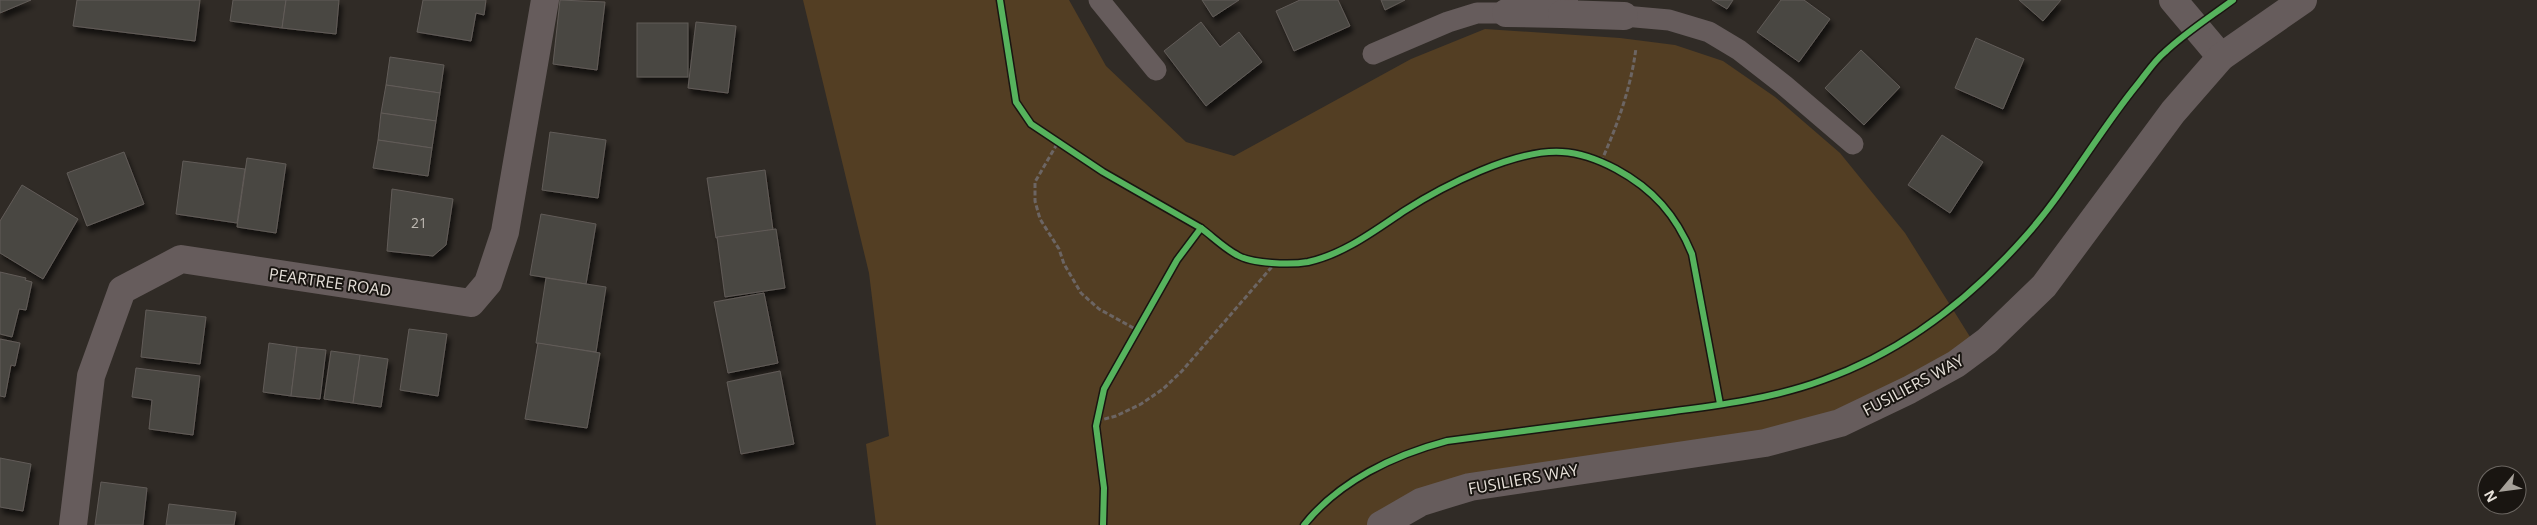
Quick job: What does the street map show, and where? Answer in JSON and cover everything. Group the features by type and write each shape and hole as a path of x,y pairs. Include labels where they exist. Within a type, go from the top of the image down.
{"street":[{"name":"PEARTREE ROAD","path":"73,525 91,376 122,290 181,260 471,303 488,283 505,232 545,0"},
{"path":"2173,0 2220,58"},
{"name":"FUSILIERS WAY","path":"1381,525 1421,502 1470,487 1765,443 1840,423 1910,390 1956,364 1987,340 2044,286 2173,112 2220,58 2303,0"},
{"path":"1506,12 1563,7 1632,17"}],"lane":[{"path":"1099,0 1156,70"},
{"path":"1373,54 1448,22 1477,13 1506,12"},
{"path":"1632,17 1669,20 1709,32 1738,50 1777,79 1853,144"}],"path":[{"path":"1610,165 1598,161 1615,128 1634,65 1632,17"},
{"path":"1051,139 1065,148"},
{"path":"1057,144 1035,182 1035,201 1040,219 1059,248 1064,264 1081,293 1099,309 1137,330"},
{"path":"1097,420 1116,416 1141,404 1163,389 1182,371 1276,262"},
{"path":"1264,263 1286,262"},
{"path":"1132,338 1142,322"}],"shaded area":[{"path":"803,0 1069,0 1106,66 1186,142 1234,156 1411,59 1485,29 1620,38 1675,45 1723,61 1775,97 1840,153 1905,233 1977,348 1840,423 1595,467 1381,525 876,525 866,444 889,436 869,273"}],"building":[{"path":"0,0 31,0 0,13"},
{"path":"77,0 200,0 195,41 73,26"},
{"path":"233,0 286,0 282,28 230,21"},
{"path":"286,0 339,0 336,34 282,28"},
{"path":"423,0 486,0 484,15 476,13 471,41 417,32"},
{"path":"560,0 605,2 597,70 553,64"},
{"path":"1202,0 1239,0 1213,17"},
{"path":"1300,0 1338,0 1350,26 1294,51 1276,11"},
{"path":"1381,0 1405,0 1385,10"},
{"path":"1712,0 1733,0 1727,9"},
{"path":"1781,0 1804,0 1830,19 1799,62 1757,32"},
{"path":"2019,0 2061,0 2043,21"},
{"path":"696,22 736,26 728,93 688,88"},
{"path":"1201,22 1220,47 1239,32 1262,62 1206,106 1164,51"},
{"path":"637,23 688,23 688,77 637,77"},
{"path":"1976,38 2024,59 2003,109 1955,88"},
{"path":"1861,50 1900,87 1864,125 1825,88"},
{"path":"390,57 444,65 440,93 386,85"},
{"path":"386,85 440,93 436,121 381,113"},
{"path":"381,113 436,121 432,148 378,140"},
{"path":"550,132 606,140 598,198 542,190"},
{"path":"1942,135 1983,162 1950,213 1908,185"},
{"path":"378,140 432,148 428,176 373,168"},
{"path":"124,152 144,204 87,226 67,173"},
{"path":"247,158 286,164 276,233 237,227"},
{"path":"183,161 245,169 237,223 176,214"},
{"path":"765,170 773,230 716,238 707,178"},
{"path":"22,185 78,219 43,279 0,253 0,221"},
{"path":"392,189 453,199 446,245 433,256 387,251"},
{"path":"541,214 596,224 586,284 530,275"},
{"path":"776,229 785,288 725,297 717,237"},
{"path":"0,272 26,278 25,280 32,282 26,310 19,309 12,337 0,334"},
{"path":"546,278 606,287 596,352 536,343"},
{"path":"764,293 778,363 728,373 714,302"},
{"path":"146,310 206,317 200,364 141,357"},
{"path":"409,329 447,334 438,396 400,390"},
{"path":"0,339 20,343 15,366 11,365 5,397 0,396"},
{"path":"269,343 297,347 291,396 263,392"},
{"path":"538,343 600,353 587,428 525,419"},
{"path":"297,347 326,350 320,399 291,396"},
{"path":"331,351 360,355 353,403 324,399"},
{"path":"360,355 388,359 381,407 353,403"},
{"path":"136,368 200,376 193,435 149,429 152,400 132,397"},
{"path":"780,371 794,444 741,454 727,382"},
{"path":"0,458 31,464 23,511 0,507"},
{"path":"101,482 147,488 143,525 95,525"},
{"path":"169,504 236,512 234,525 166,525"}],"cycle path":[{"path":"1000,0 1016,102 1031,124 1103,172 1201,228 1177,260 1104,389 1096,426 1104,488 1103,525"},
{"path":"1304,525 1334,495 1369,472 1407,454 1447,441 1743,401 1804,387 1880,355 1907,339 1957,303 2003,261 2054,201 2122,104 2157,59 2181,38 2233,0"},
{"path":"1201,228 1228,249 1244,258 1272,263 1308,262 1346,248 1420,201 1480,171 1523,156 1543,153 1562,152 1590,158 1610,166 1629,177 1652,194 1671,215 1686,240 1692,254 1720,404"}]}
